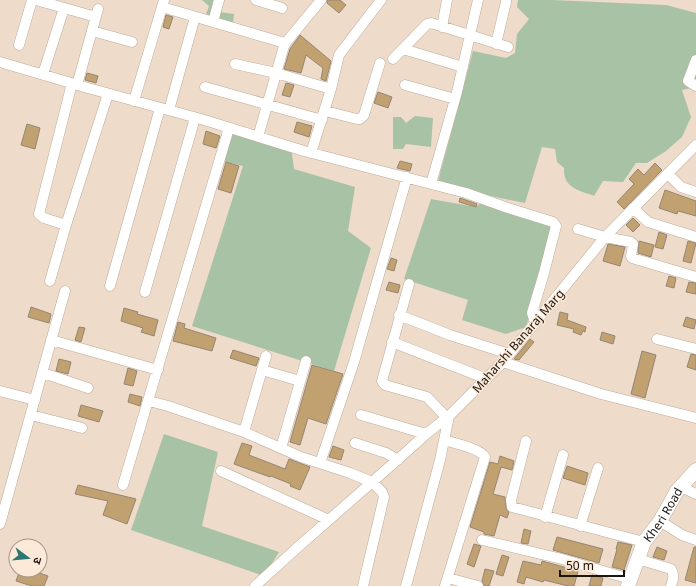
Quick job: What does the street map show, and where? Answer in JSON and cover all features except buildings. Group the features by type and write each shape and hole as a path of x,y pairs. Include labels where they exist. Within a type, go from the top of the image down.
{"street":[{"path":"19,45 32,0"},
{"path":"36,0 48,2 64,8 97,13 75,84 39,214 44,218 66,225"},
{"path":"213,22 219,0"},
{"path":"256,0 282,8"},
{"path":"258,137 286,43 321,0"},
{"path":"312,153 331,89 339,55 381,0"},
{"path":"442,27 447,0"},
{"path":"432,184 463,67 478,0"},
{"path":"496,44 506,2"},
{"path":"134,101 163,4 195,17 286,43"},
{"path":"43,74 64,8"},
{"path":"110,286 195,17"},
{"path":"393,59 427,24 430,23 508,47"},
{"path":"92,31 132,42"},
{"path":"403,49 463,67"},
{"path":"696,60 688,81 696,86"},
{"path":"0,62 312,153 407,177 488,200 553,222 556,226 532,313 535,322"},
{"path":"235,64 276,73 331,89"},
{"path":"205,87 267,105 323,115 360,119 364,115 380,64"},
{"path":"405,85 454,99"},
{"path":"50,282 66,225 108,94"},
{"path":"145,292 195,118"},
{"path":"123,485 229,128"},
{"name":"Maharshi Banaraj Marg","path":"255,586 426,434 448,417 503,362 605,237 696,145"},
{"path":"668,174 681,187 696,192"},
{"path":"320,463 354,362 407,177"},
{"path":"633,208 648,222 696,237"},
{"path":"578,229 633,244 632,258 696,277"},
{"path":"406,586 444,440 448,417 427,397 385,384 382,381 399,315 409,284"},
{"path":"0,524 65,290"},
{"path":"399,315 450,335 509,354"},
{"path":"657,339 696,349"},
{"path":"51,340 158,370"},
{"path":"392,342 486,379"},
{"path":"244,432 266,356"},
{"path":"281,448 306,361"},
{"path":"503,362 601,394 696,418"},
{"path":"262,370 300,381"},
{"path":"43,373 88,388"},
{"path":"0,391 35,400"},
{"path":"149,401 244,432 301,457 372,482 382,492 384,497 363,586"},
{"path":"31,415 82,428"},
{"path":"361,415 426,434"},
{"path":"444,440 476,450 483,454 485,458 446,582 478,586"},
{"path":"526,442 511,504 512,508 644,542"},
{"path":"355,443 398,460"},
{"path":"545,517 563,455"},
{"path":"580,526 598,468"},
{"path":"221,470 329,520"},
{"name":"Kheri Road","path":"629,583 644,542 660,521 681,486 696,470"},
{"path":"681,486 696,494"},
{"path":"660,521 682,535 696,540"},
{"path":"482,540 562,559 629,583"},
{"path":"638,559 671,569 674,578 671,586"}],"green space":[{"path":"202,0 214,0 213,11 234,14 232,31 215,18 206,14 209,6"},
{"path":"518,0 666,5 696,13 696,87 682,90 691,117 682,137 666,151 647,163 636,163 623,182 603,181 594,196 577,190 569,184 564,175 564,168 557,162 555,149 542,147 525,203 437,185 473,51 506,58 515,53 517,34 529,19 517,7"},
{"path":"415,116 433,118 431,147 406,144 403,149 393,149 393,117 401,117 406,123"},
{"path":"234,129 291,147 294,169 355,187 348,231 371,248 334,371 192,326 243,166 222,161"},
{"path":"487,198 555,224 526,327 506,334 462,320 468,300 404,279 431,199 476,207"},
{"path":"164,434 218,452 202,526 279,552 264,576 131,530"}]}
